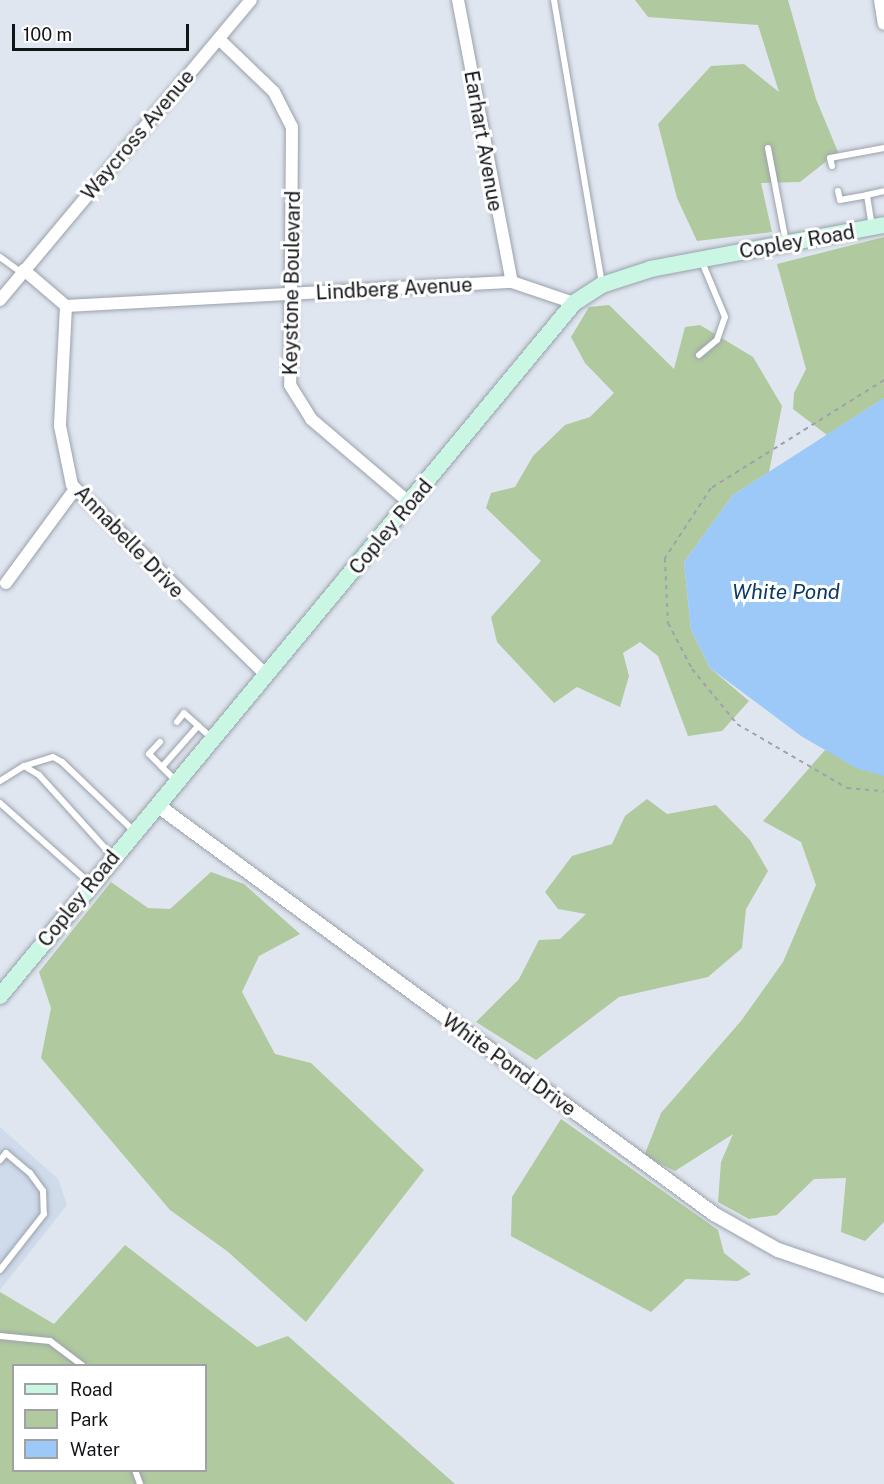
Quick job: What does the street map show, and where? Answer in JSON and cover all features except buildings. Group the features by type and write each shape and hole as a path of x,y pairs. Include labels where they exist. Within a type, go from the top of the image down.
{"main road":[{"name":"Copley Road","path":"0,996 212,738 411,504 574,303 602,285 700,258 878,226"}],"street":[{"name":"Waycross Avenue","path":"0,300 251,0"},
{"name":"Earhart Avenue","path":"458,0 512,282"},
{"path":"880,0 884,24"},
{"name":"Keystone Boulevard","path":"219,39 274,92 292,127 287,368 298,401 311,420 411,504"},
{"path":"23,272 66,306"},
{"name":"Lindberg Avenue","path":"66,306 512,282 574,303"},
{"name":"Annabelle Drive","path":"66,306 60,426 64,468 75,489 266,675"},
{"path":"6,583 75,489"},
{"name":"White Pond Drive","path":"157,805 714,1214 778,1250 884,1286"}],"lane":[{"path":"554,0 602,285"},
{"path":"768,148 786,243"},
{"path":"832,166 830,158 884,148"},
{"path":"838,191 840,200 884,191"},
{"path":"867,195 878,226"},
{"path":"0,257 23,272"},
{"path":"699,355 717,340 725,317 700,258"},
{"path":"177,722 184,713 212,738"},
{"path":"162,767 198,726"},
{"path":"160,742 150,754 177,781"},
{"path":"0,781 24,766 53,757 62,762 135,832"},
{"path":"24,766 83,819 88,832 114,857"},
{"path":"0,803 92,884"},
{"path":"0,1160 6,1153 30,1173 43,1191 44,1214 0,1270"},
{"path":"0,1336 50,1341 82,1364"}],"path":[{"path":"884,380 711,488 665,558 668,623 692,669 737,724 847,788 884,790"}],"shaded area":[{"path":"0,1127 58,1179 67,1205 0,1290"}],"green space":[{"path":"635,0 788,0 816,99 838,152 800,182 761,183 772,232 697,241 677,198 658,124 711,66 744,64 779,92 758,25 648,17"},
{"path":"884,237 884,398 827,435 793,409 794,393 806,369 777,264"},
{"path":"609,305 674,369 685,327 700,325 753,357 782,406 769,472 733,495 684,562 691,630 710,668 749,701 722,731 688,736 658,656 640,642 623,653 629,676 620,707 577,687 554,703 497,642 491,617 541,561 486,508 491,493 515,487 533,456 565,425 590,417 614,393 585,363 571,337 589,307"},
{"path":"825,750 884,776 884,1222 865,1241 841,1232 846,1178 814,1179 777,1215 749,1219 718,1202 721,1162 733,1134 675,1171 644,1156 661,1113 741,1021 783,962 816,885 801,842 763,821"},
{"path":"647,799 667,814 716,805 750,840 768,871 746,909 742,948 708,977 619,997 536,1060 476,1022 519,979 539,940 560,939 586,914 558,909 545,892 572,856 612,844 625,816"},
{"path":"211,872 244,884 300,934 259,956 242,992 275,1054 311,1063 424,1170 306,1322 227,1251 170,1210 41,1058 51,1008 39,972 111,882 148,908 170,909"},
{"path":"561,1119 718,1230 724,1253 751,1274 738,1281 686,1279 651,1312 511,1236 512,1197"},
{"path":"125,1245 257,1347 288,1336 455,1484 0,1484 0,1292 54,1324"}],"water":[{"name":"White Pond","path":"884,398 884,776 856,768 801,736 710,668 691,630 684,562 733,495"}]}
